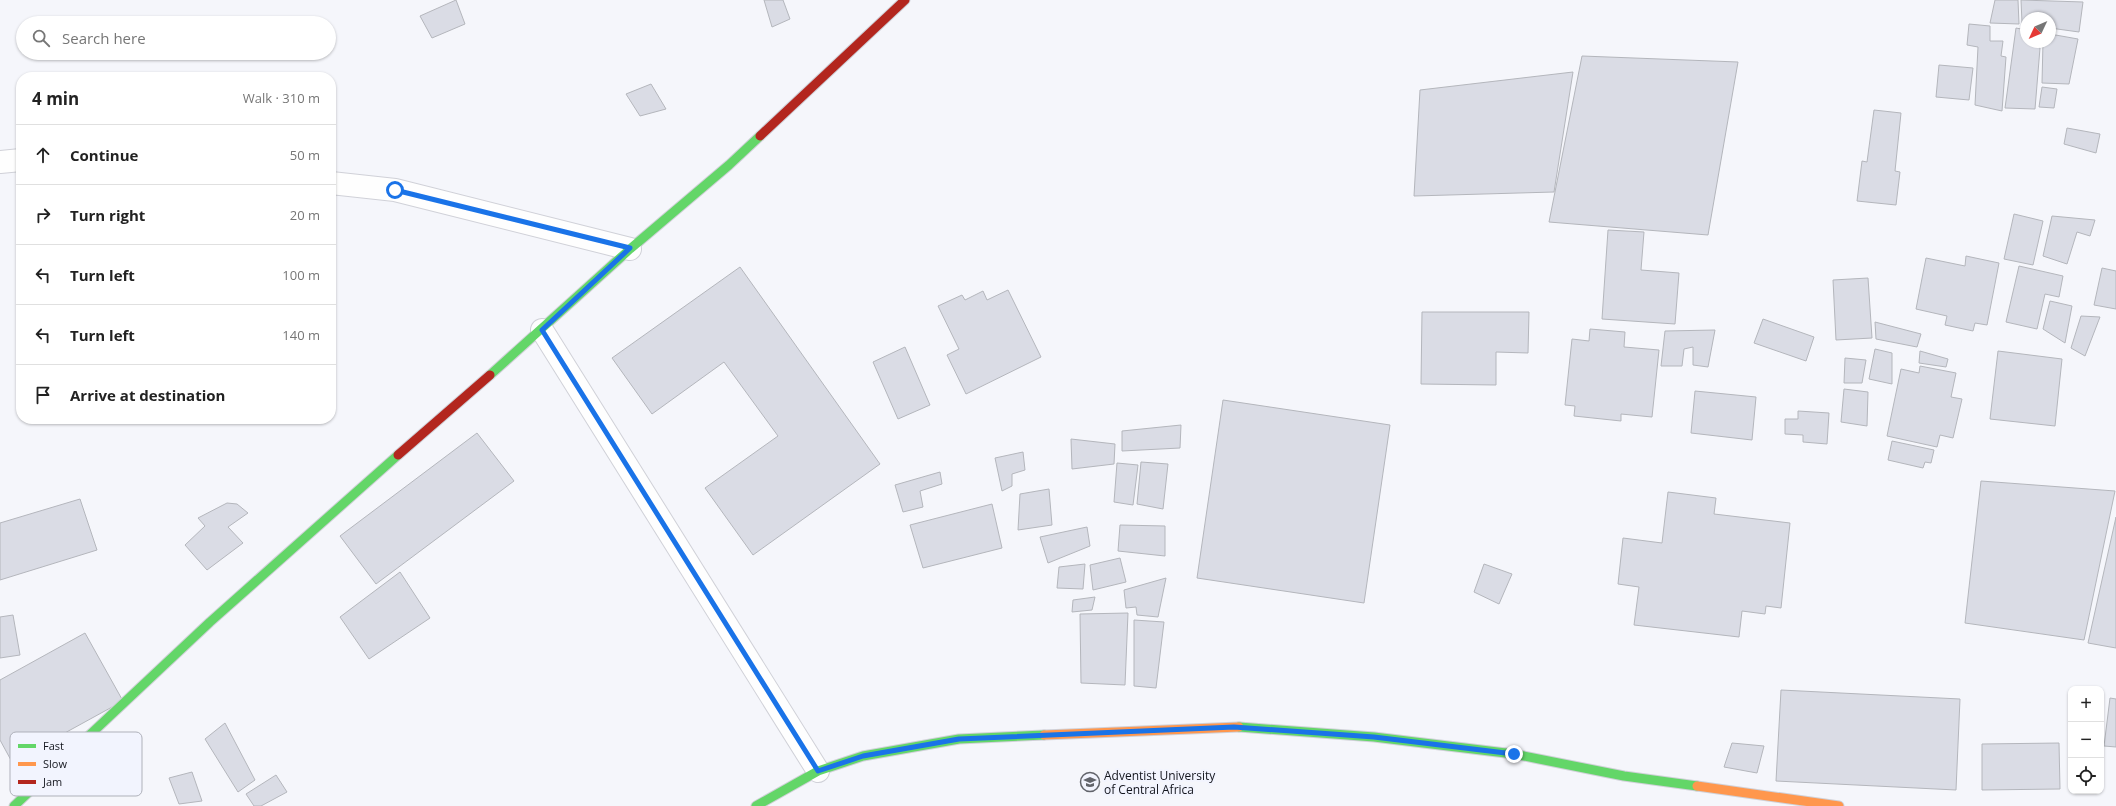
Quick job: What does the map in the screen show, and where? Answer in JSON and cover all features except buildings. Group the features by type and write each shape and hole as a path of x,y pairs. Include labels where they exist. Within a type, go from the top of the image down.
{"street":[{"path":"93,732 210,622 542,330 630,248 729,166 905,0"},
{"path":"0,162 16,160"},
{"path":"336,184 395,190 630,248"},
{"path":"542,330 818,771"},
{"path":"756,806 818,771 863,756 959,739 1234,727 1374,737 1514,754 1624,776 1839,806"},
{"path":"14,806 25,796"}],"traffic: fast":[{"path":"490,375 630,249 729,165 760,136"},
{"path":"93,732 210,622 398,455"},
{"path":"1239,727 1374,737 1514,754 1624,776 1697,786"},
{"path":"756,806 818,771 863,756 959,739 1044,735"},
{"path":"14,806 25,796"}],"traffic: slow":[{"path":"1044,735 1239,727"},
{"path":"1697,786 1839,806"}],"traffic: jam":[{"path":"760,136 905,0"},
{"path":"398,455 490,375"}],"place":[{"name":"Adventist University of Central Africa","path":"1090,782"}],"route":[{"path":"395,190 630,248 542,330 818,771 863,756 959,739 1234,727 1374,737 1514,754"}]}
